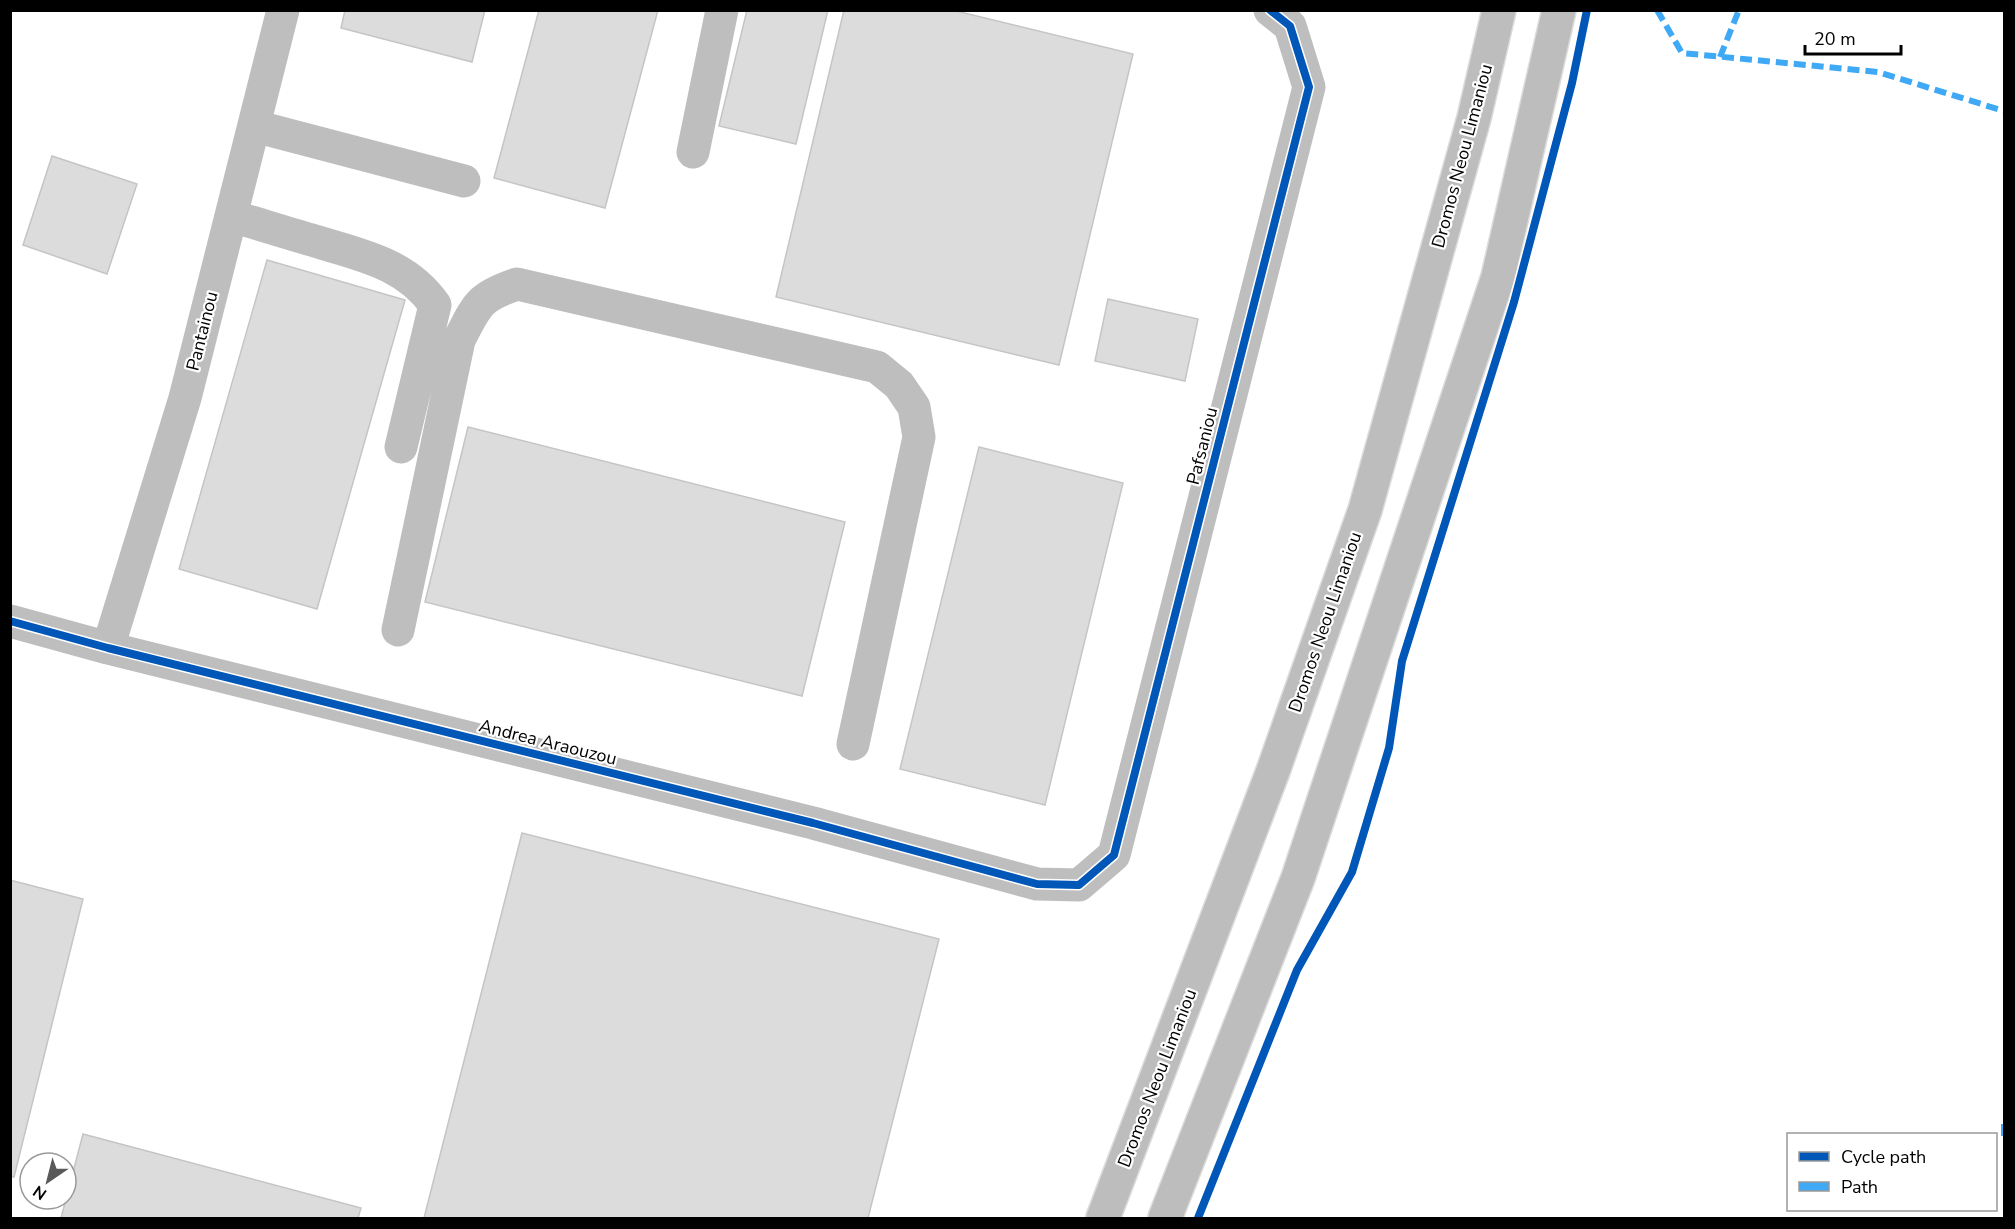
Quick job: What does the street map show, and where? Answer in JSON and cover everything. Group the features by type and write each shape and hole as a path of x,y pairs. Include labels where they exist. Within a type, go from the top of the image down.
{"main road":[{"name":"Dromos Neou Limaniou","path":"1103,1218 1273,771 1365,510 1474,118 1499,10"},
{"path":"1165,1218 1298,878 1498,277 1559,10"}],"street":[{"name":"Pantainou","path":"108,648 185,398 283,10"},
{"path":"693,152 722,10"},
{"name":"Pafsaniou","path":"1079,885 1114,855 1309,87 1290,26 1270,10"},
{"path":"254,126 464,181"},
{"path":"231,216 380,260 424,290 435,305 401,447"},
{"path":"398,630 459,340 475,307 495,292 517,284 877,367 899,385 914,407 919,437 853,744"},
{"name":"Andrea Araouzou","path":"10,621 108,648 813,823 1037,884 1079,885"}],"building":[{"path":"345,10 485,10 472,62 341,28"},
{"path":"539,10 658,10 605,208 494,178"},
{"path":"747,10 828,10 796,144 719,126"},
{"path":"844,10 952,10 1133,54 1059,365 776,297"},
{"path":"52,156 137,184 107,274 23,245"},
{"path":"267,260 405,300 317,609 179,569"},
{"path":"1108,299 1198,319 1185,381 1095,361"},
{"path":"468,427 845,522 802,696 425,602"},
{"path":"979,447 1123,483 1045,805 900,769"},
{"path":"522,833 939,939 868,1218 424,1218"},
{"path":"10,880 83,899 20,1151 18,1151 14,1177 10,1176"},
{"path":"83,1134 361,1208 358,1218 61,1218 63,1211 78,1211 78,1153"}],"marked path":[{"path":"1657,10 1682,53 1878,72 2004,111"},
{"path":"1720,57 1739,10"},
{"path":"2004,1124 2004,1138"}],"cycle path":[{"path":"10,621 108,648 813,823 1037,884 1079,885 1114,855 1309,87 1290,26 1270,10"},
{"path":"1198,1218 1297,970 1352,872 1389,748 1402,661 1514,302 1572,83 1587,10"}]}
